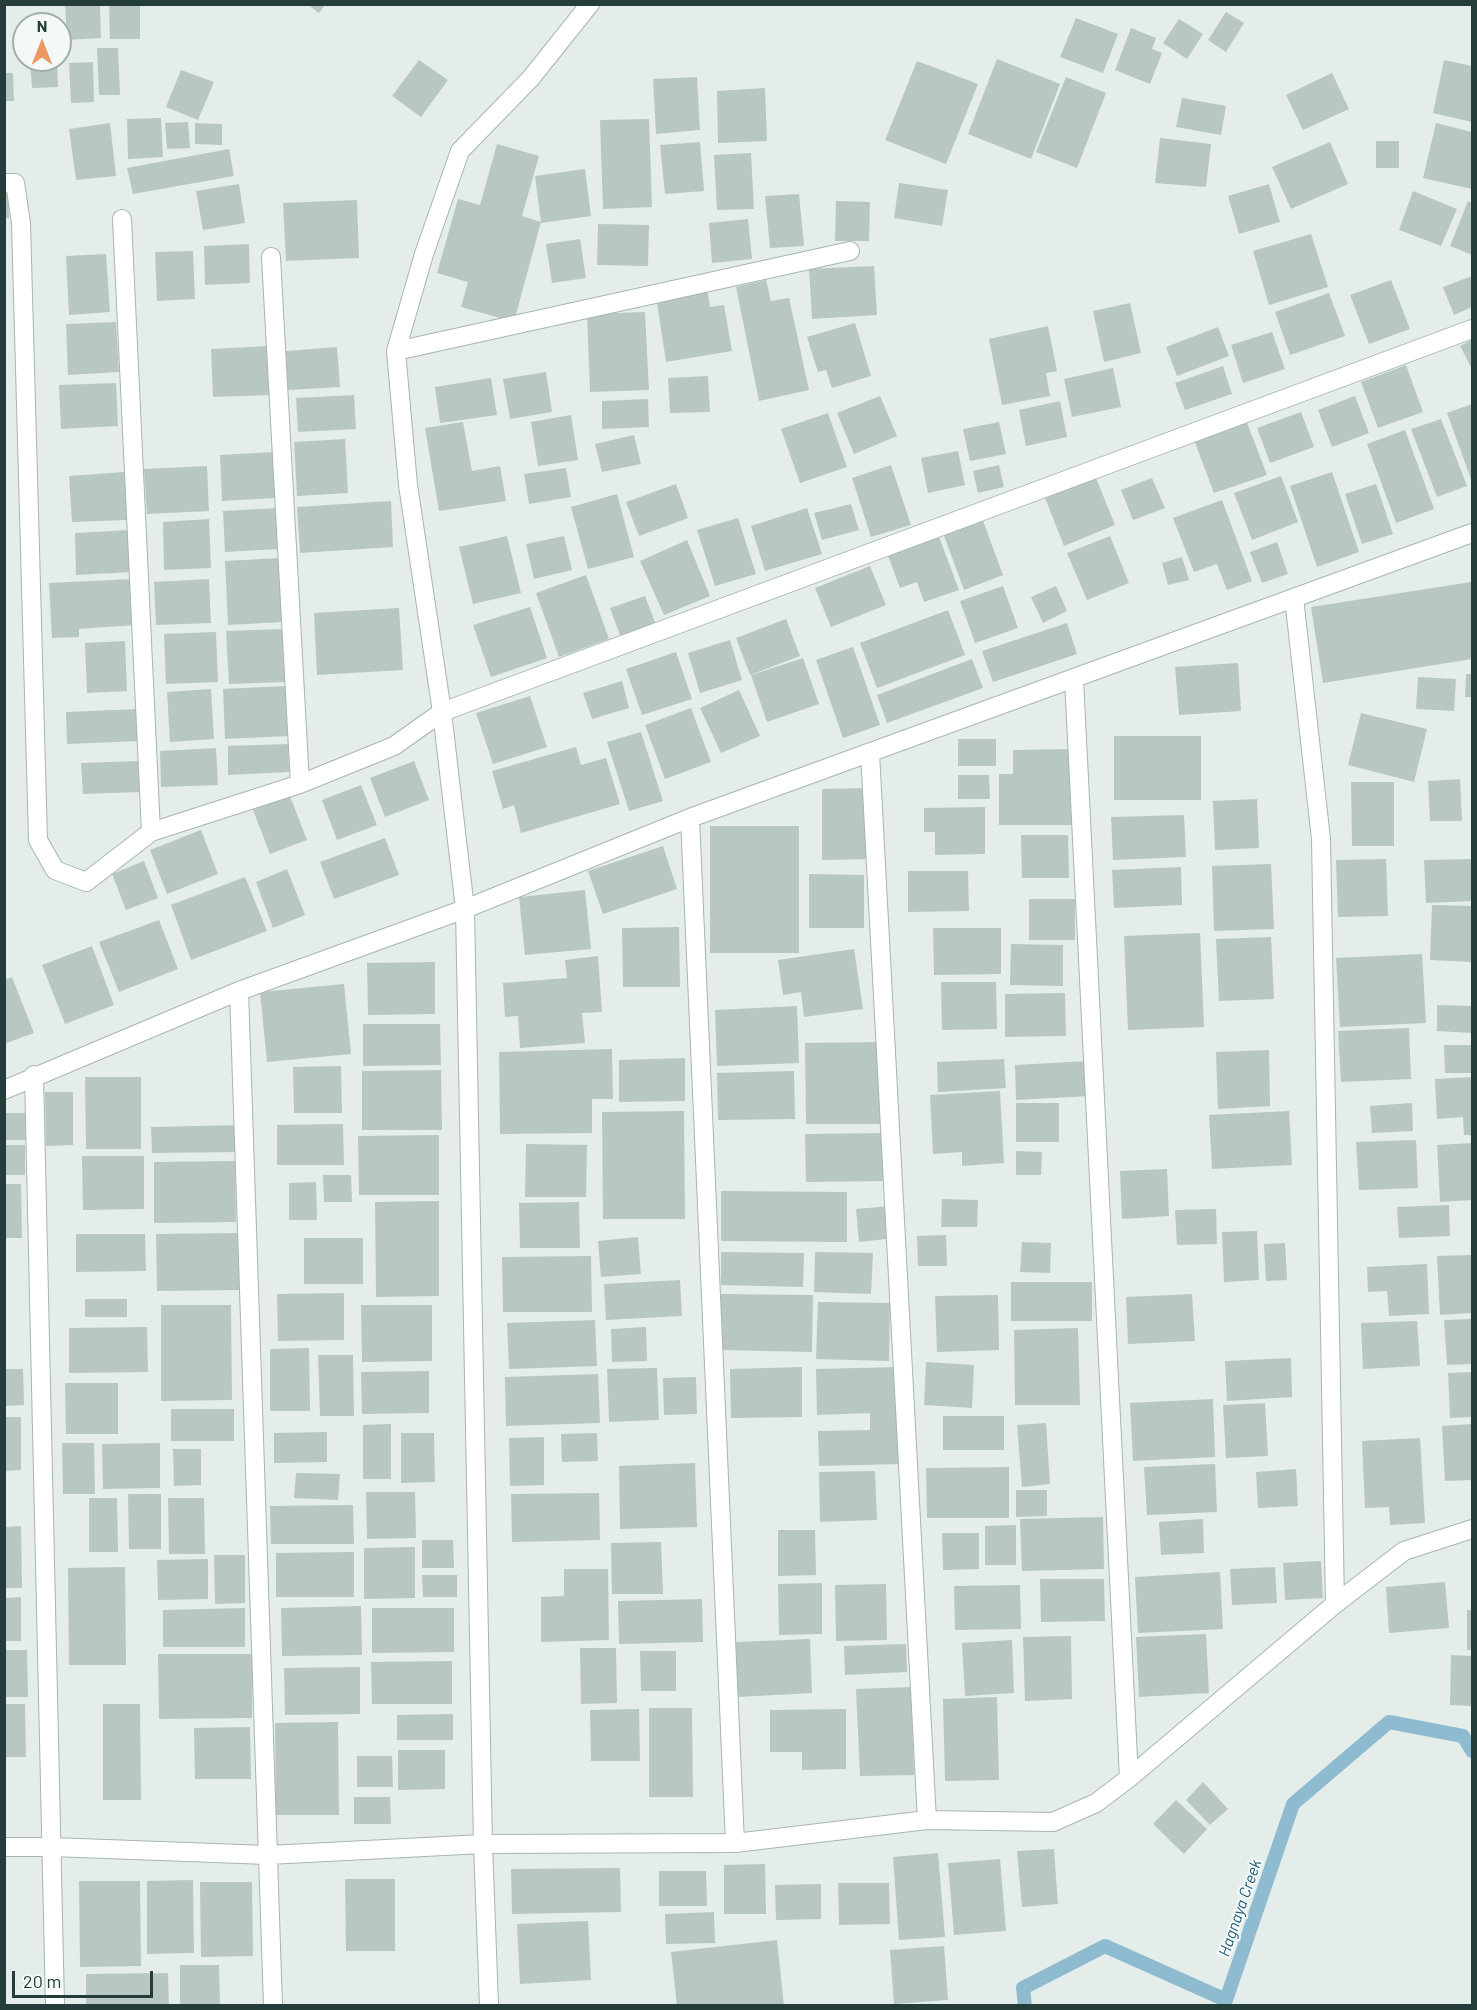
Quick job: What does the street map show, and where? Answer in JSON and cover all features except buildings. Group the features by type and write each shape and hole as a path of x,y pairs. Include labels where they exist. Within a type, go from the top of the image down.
{"street":[{"path":"489,2006 483,1844 465,909 442,712 408,485 396,351 424,254 460,151 531,78 590,4"},
{"path":"4,183 15,183 21,223 38,840 55,870 86,882 151,832 300,784 394,746 442,712 1473,328"},
{"path":"122,219 151,832"},
{"path":"396,351 850,251"},
{"path":"271,257 300,784"},
{"path":"4,1090 34,1075 238,991 465,909 690,818 1473,533"},
{"path":"1294,598 1322,839 1335,1605"},
{"path":"1074,678 1129,1778"},
{"path":"870,753 927,1820"},
{"path":"690,818 735,1843"},
{"path":"238,991 273,2006"},
{"path":"34,1075 55,2006"},
{"path":"4,1847 52,1846 268,1855 483,1844 735,1843 927,1820 1053,1822 1096,1803 1129,1778 1335,1605 1404,1551 1473,1529"}],"waterway":[{"name":"Hagnaya Creek","path":"1025,2006 1023,1988 1105,1946 1226,2000 1293,1804 1389,1722 1463,1736 1472,1751"}]}
